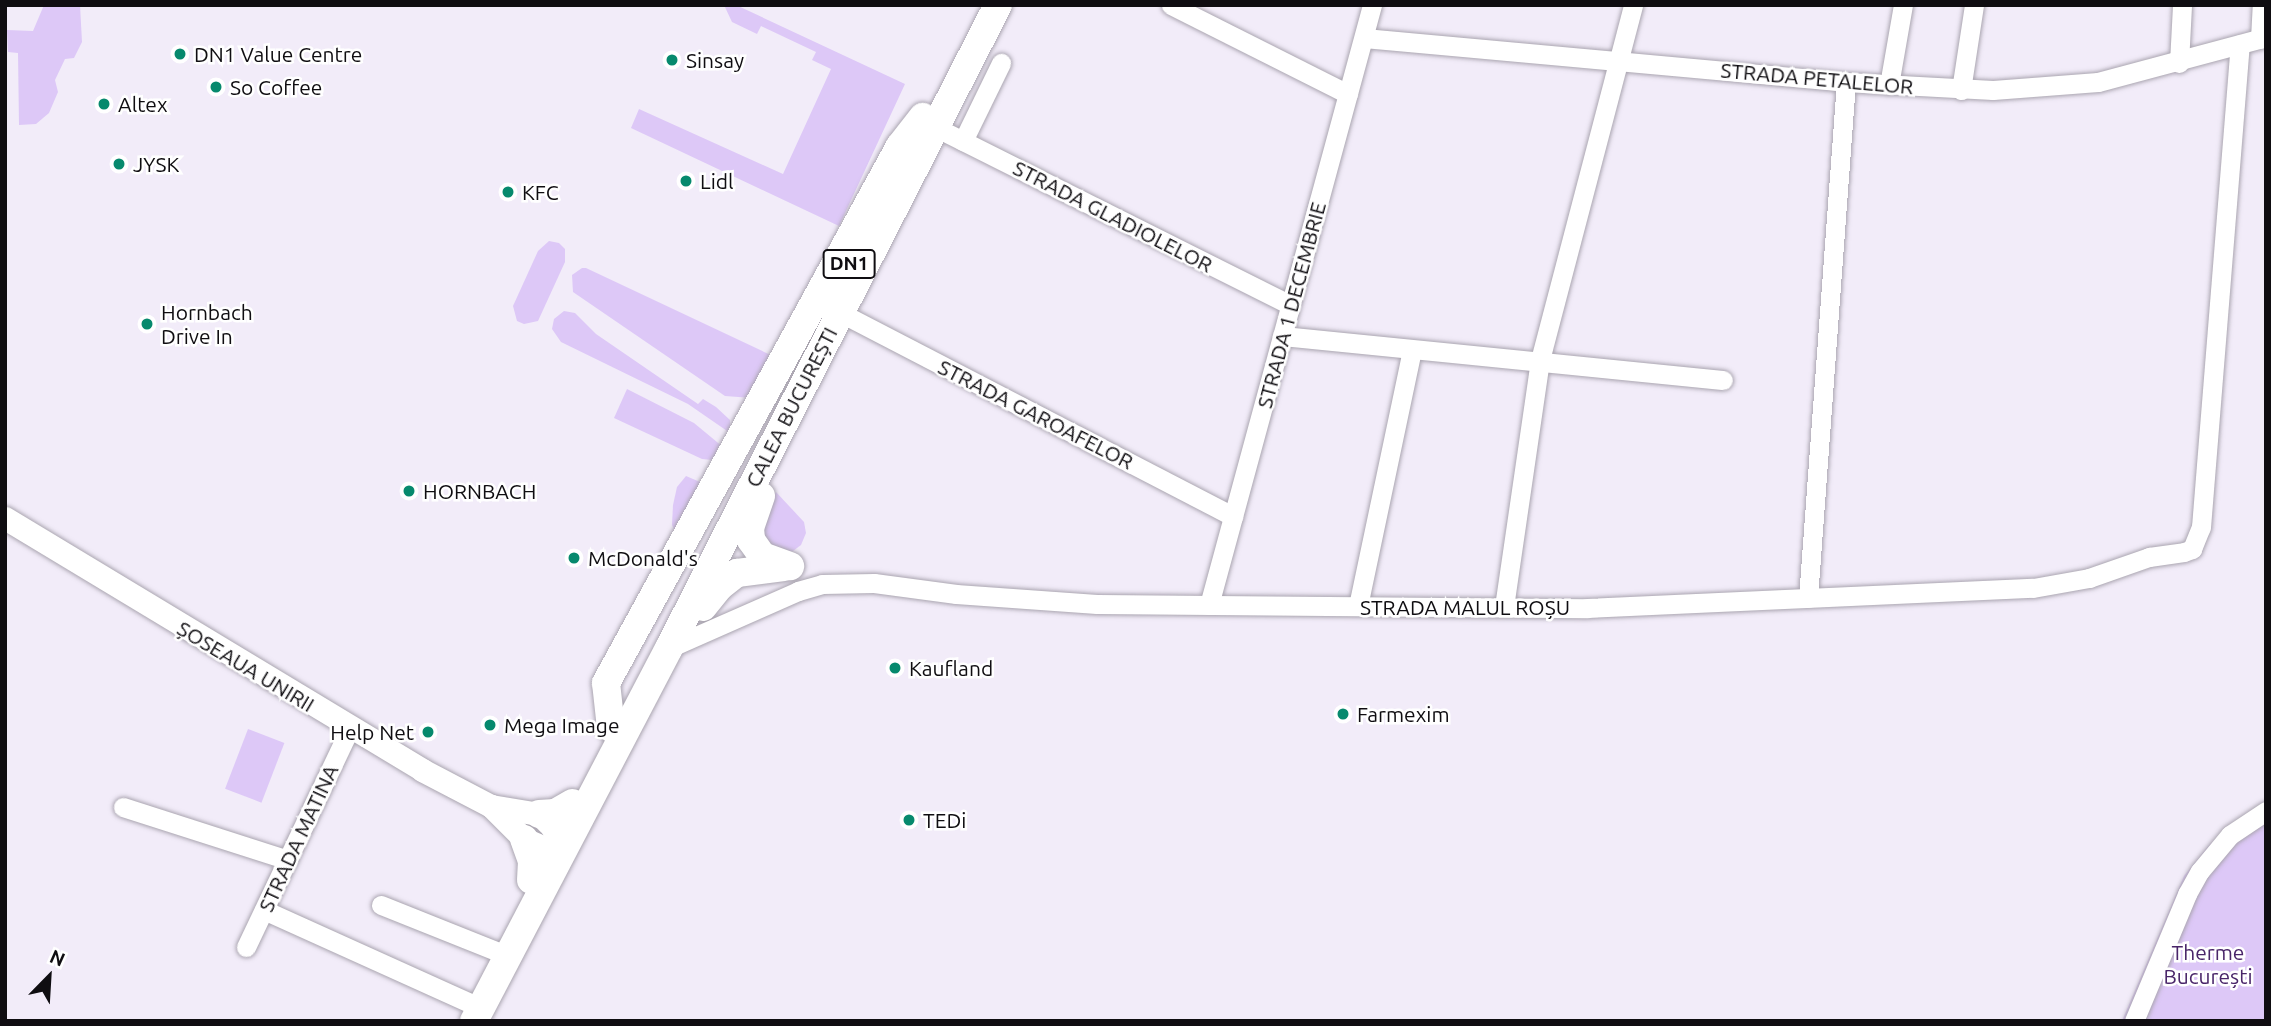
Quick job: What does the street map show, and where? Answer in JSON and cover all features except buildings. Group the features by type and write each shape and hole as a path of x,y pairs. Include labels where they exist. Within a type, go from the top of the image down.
{"highway":[{"name":"CALEA BUCUREȘTI","path":"578,806 669,648 787,417 929,122 981,5"},
{"name":"CALEA BUCUREȘTI","path":"929,122 998,5"},
{"name":"DN1","path":"475,1013 546,837 578,806 611,728 606,683 900,146 929,122"},
{"path":"669,648 719,587 744,570 790,566 762,556 754,546 750,534 787,417"},
{"path":"475,1013 496,951 531,880 532,861 546,837 555,813 578,806"}],"main road":[{"name":"ȘOSEAUA UNIRII","path":"5,518 351,729 546,837"}],"street":[{"path":"1171,5 1348,94"},
{"name":"STRADA 1 DECEMBRIE","path":"1209,605 1373,5"},
{"path":"1504,607 1540,360 1633,5"},
{"path":"1889,85 1903,5"},
{"path":"1961,90 1974,5"},
{"path":"2179,63 2182,5"},
{"path":"2262,5 2263,38"},
{"name":"STRADA PETALELOR","path":"1364,38 1961,90 2074,85 2179,63 2263,38"},
{"name":"STRADA MALUL ROȘU","path":"669,648 810,587 847,583 1084,603 1587,608 2053,586 2089,578 2149,557 2192,549 2201,527 2239,45"},
{"path":"963,141 1001,63"},
{"path":"1808,598 1846,82"},
{"name":"STRADA GLADIOLELOR","path":"929,122 1290,305"},
{"name":"STRADA GAROAFELOR","path":"839,312 1233,516"},
{"path":"1282,336 1723,380"},
{"path":"1358,606 1412,350"},
{"path":"719,587 720,606 740,617"},
{"name":"STRADA MATINA","path":"246,947 351,729"},
{"path":"123,807 288,860"},
{"path":"2134,1021 2200,871 2230,835 2266,811"},
{"path":"381,905 496,951"},
{"path":"264,910 475,1013"}],"green space":[{"path":"44,5 80,5 82,42 74,58 65,59 55,80 58,92 49,113 36,124 19,125 18,53 8,52 7,30 33,31"},
{"path":"724,5 736,5 905,84 839,226 631,128 639,109 783,174 831,69 812,60 816,52 761,26 757,34 732,22"},
{"path":"549,241 559,243 565,249 565,262 538,321 524,324 517,321 513,306 538,251"},
{"path":"582,268 777,358 752,398 725,396 573,292 572,275"},
{"path":"564,311 575,313 596,334 698,404 703,399 716,407 730,420 730,433 688,404 561,342 552,329 554,319"},
{"path":"627,389 694,423 723,447 712,460 702,459 614,418"},
{"path":"686,476 700,482 675,531 672,525 673,505 677,487"},
{"path":"776,492 804,522 806,533 801,545 793,551 781,553 762,542 760,523"},
{"path":"248,729 284,743 261,803 225,789"},
{"name":"Therme București","path":"2266,803 2266,1021 2122,1021 2184,876 2210,844"}],"place":[{"name":"DN1 Value Centre","path":"180,54"},
{"name":"Sinsay","path":"672,60"},
{"name":"So Coffee","path":"216,87"},
{"name":"Altex","path":"104,104"},
{"name":"JYSK","path":"119,164"},
{"name":"Lidl","path":"686,181"},
{"name":"KFC","path":"508,192"},
{"name":"Hornbach Drive In","path":"147,324"},
{"name":"HORNBACH","path":"409,491"},
{"name":"McDonald's","path":"574,558"},
{"name":"Kaufland","path":"895,668"},
{"name":"Farmexim","path":"1343,714"},
{"name":"Mega Image","path":"490,725"},
{"name":"Help Net","path":"428,732"},
{"name":"TEDi","path":"909,820"}]}
